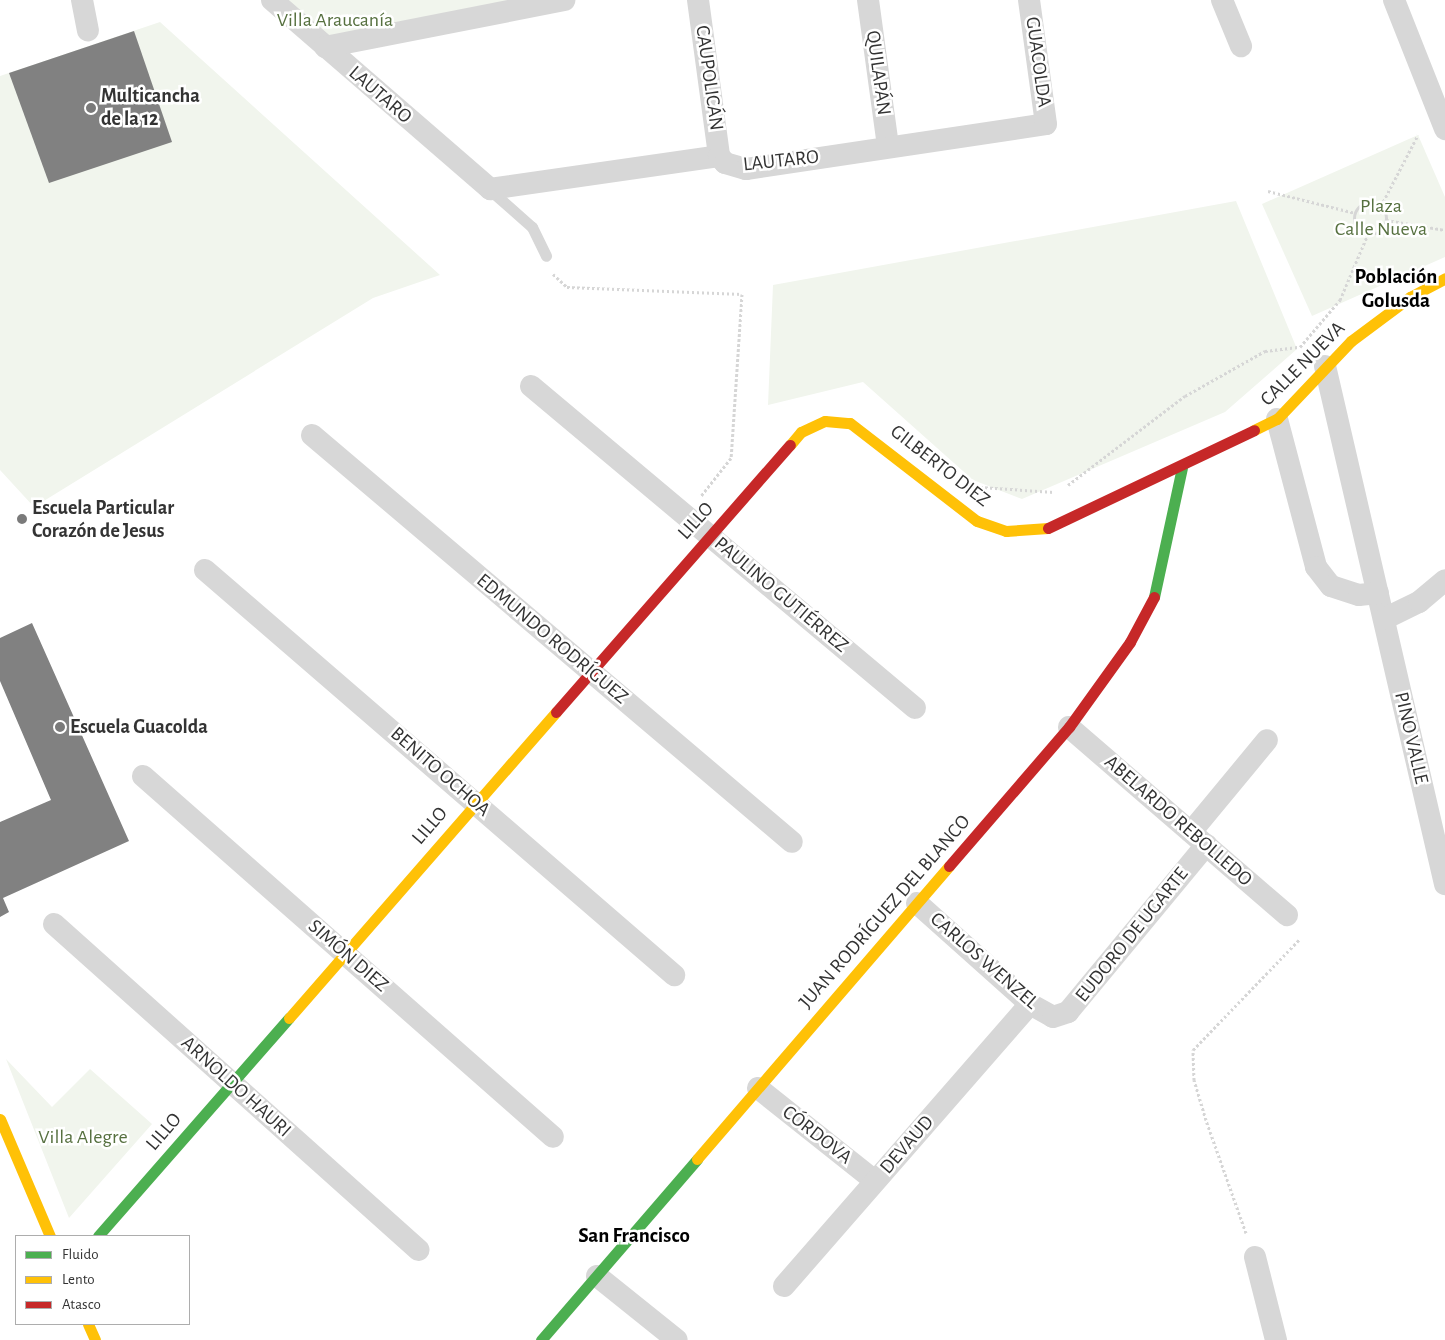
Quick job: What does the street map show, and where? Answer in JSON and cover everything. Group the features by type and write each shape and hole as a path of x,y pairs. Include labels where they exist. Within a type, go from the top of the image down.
{"street":[{"path":"82,0 88,30"},
{"name":"LAUTARO","path":"272,0 490,189 719,156 725,163 746,169 888,146 1046,124"},
{"path":"325,47 564,0"},
{"name":"CAUPOLICÁN","path":"698,0 719,156"},
{"name":"QUILAPÁN","path":"868,0 888,146"},
{"name":"GUACOLDA","path":"1029,0 1046,124"},
{"path":"1222,0 1241,46"},
{"path":"1394,0 1445,129"},
{"name":"CALLE NUEVA","path":"1182,468 1277,419 1325,366 1380,318 1445,278"},
{"name":"PINO VALLE","path":"1325,366 1444,872"},
{"name":"PAULINO GUTIÉRREZ","path":"531,386 915,708"},
{"path":"1277,419 1316,567 1331,586 1359,595 1378,593"},
{"name":"GILBERTO DIEZ","path":"792,442 812,425 850,423 963,513 1006,531 1044,530 1182,468"},
{"name":"EDMUNDO RODRÍGUEZ","path":"312,436 792,842"},
{"name":"LILLO","path":"99,1235 708,534 792,442"},
{"name":"JUAN RODRÍGUEZ DEL BLANCO","path":"541,1340 1069,727 1130,642 1157,592 1182,468"},
{"name":"BENITO OCHOA","path":"205,570 674,974"},
{"path":"1384,619 1419,602 1445,580"},
{"name":"ABELARDO REBOLLEDO","path":"1069,727 1287,915"},
{"name":"EUDORO DE UGARTE","path":"1053,1017 1068,1012 1198,838 1267,740"},
{"name":"SIMÓN DIEZ","path":"144,776 553,1137"},
{"name":"CARLOS WENZEL","path":"917,903 1030,1004 1053,1017"},
{"name":"ARNOLDO HAURI","path":"54,924 418,1250"},
{"name":"DEVAUD","path":"784,1286 1030,1004"},
{"name":"CÓRDOVA","path":"758,1088 875,1181"},
{"path":"0,1119 50,1235"},
{"path":"1254,1257 1276,1340"},
{"path":"597,1276 677,1340"},
{"path":"88,1325 95,1340"}],"lane":[{"name":"LAUTARO","path":"490,189 532,227 546,256"}],"path":[{"path":"1355,213 1358,229 1368,234 1382,229 1386,220 1381,206 1418,135"},
{"path":"1268,191 1355,213"},
{"path":"1355,213 1366,202 1381,206"},
{"path":"1386,220 1445,230"},
{"path":"974,486 1058,492 1185,396 1264,352 1300,346 1340,300 1368,234"},
{"path":"551,272 567,288 742,294 732,458 685,515"},
{"path":"1254,1257 1194,1080 1193,1050 1294,948 1306,930 1287,915"}],"green space":[{"name":"Villa Araucanía","path":"280,0 547,0 328,43"},
{"path":"160,22 440,275 373,298 34,507 0,470 0,76"},
{"name":"Plaza Calle Nueva","path":"1418,135 1445,197 1445,257 1312,316 1262,204"},
{"path":"1236,201 1297,349 1225,412 1022,499 973,480 863,382 768,405 773,285"},
{"name":"Villa Alegre","path":"6,1059 52,1107 90,1069 152,1124 69,1218"}],"building":[{"name":"Multicancha de la 12","path":"134,31 172,142 49,183 9,73"},
{"path":"32,623 129,841 3,898 9,912 0,917 0,822 51,800 0,681 0,638"}],"traffic: fast":[{"path":"1154,597 1182,468"},
{"path":"99,1235 289,1018"},
{"path":"541,1340 697,1159"}],"traffic: slow":[{"path":"1254,430 1277,419 1351,341 1410,297 1445,278"},
{"path":"790,445 801,432 825,421 850,423 977,521 1006,531 1048,528"},
{"path":"289,1018 556,712"},
{"path":"697,1159 949,866"},
{"path":"0,1119 50,1235"},
{"path":"88,1325 95,1340"}],"traffic: jam":[{"path":"1048,528 1254,430"},
{"path":"556,712 790,445"},
{"path":"949,866 1069,727 1130,642 1154,597"}],"place":[{"name":"Multicancha de la 12","path":"91,108"},
{"name":"Escuela Particular Corazón de Jesus","path":"22,519"},
{"name":"Escuela Guacolda","path":"60,727"}],"district":[{"name":"Población Golusda","path":"1396,289"},
{"name":"San Francisco","path":"634,1236"}]}
